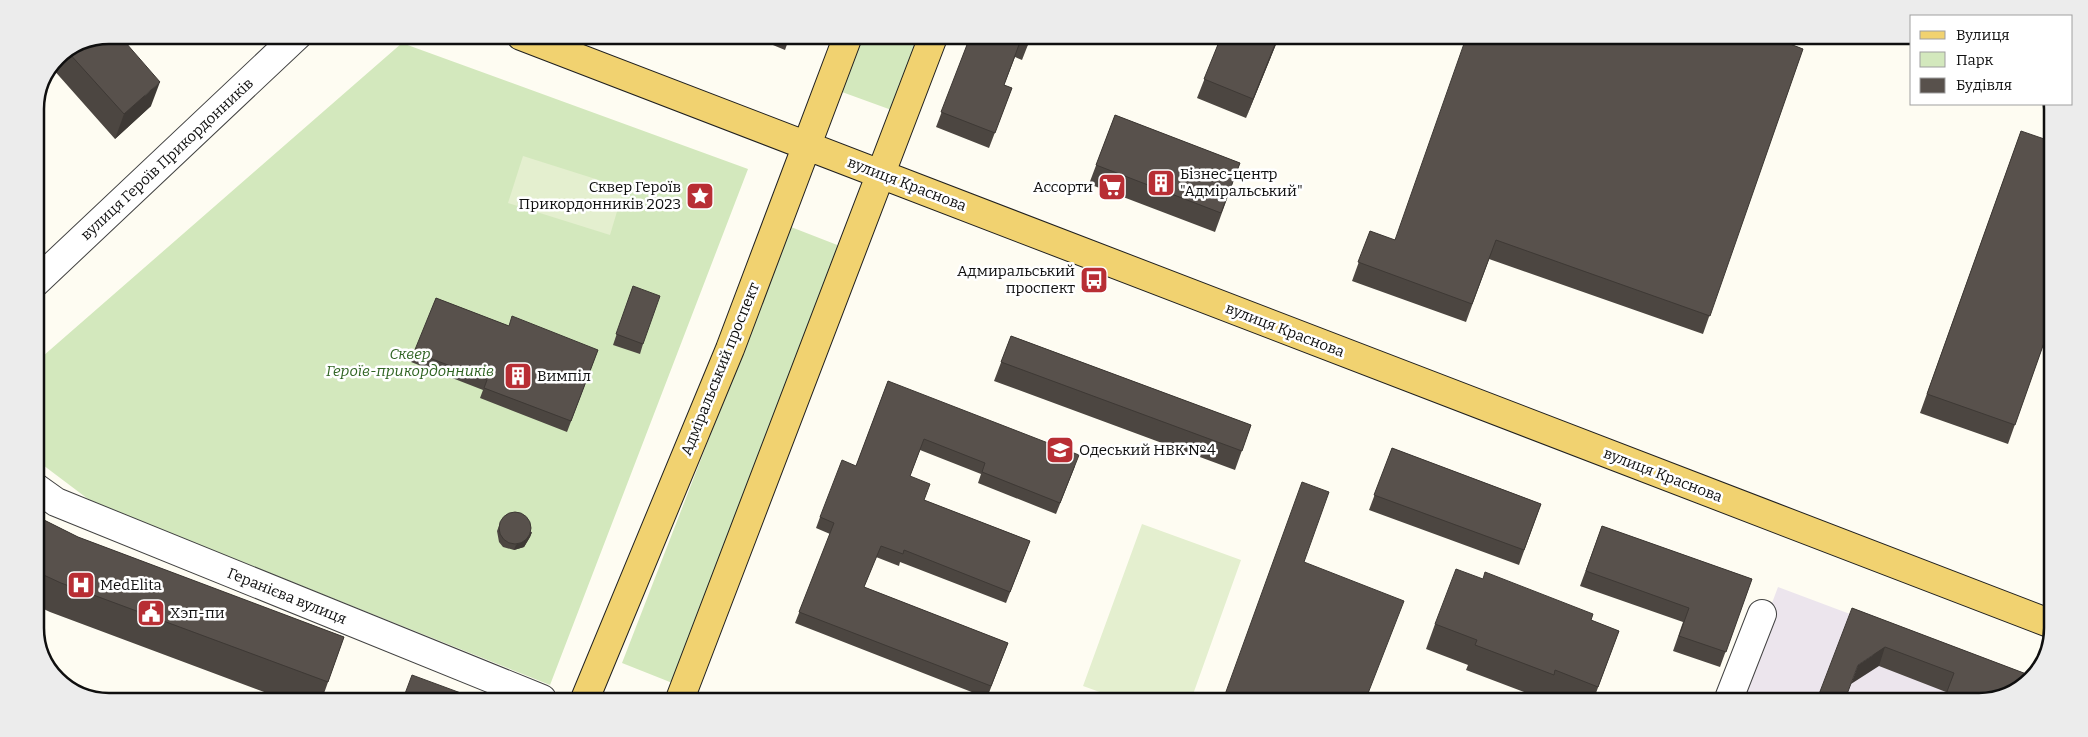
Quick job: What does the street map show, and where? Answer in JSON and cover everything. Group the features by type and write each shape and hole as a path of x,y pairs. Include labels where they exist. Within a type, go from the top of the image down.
{"main road":[{"name":"вулиця Краснова","path":"543,44 2044,621"},
{"name":"Адміральський проспект","path":"587,693 730,349 845,44"},
{"path":"682,693 930,44"}],"street":[{"name":"вулиця Героїв Прикордонників","path":"44,275 288,44"},
{"name":"Геранієва вулиця","path":"44,493 56,502 527,693"},
{"path":"1731,693 1762,614"}],"shaded area":[{"path":"1778,587 2019,680 2008,687 1988,693 1738,693"}],"green space":[{"name":"Сквер Героїв-прикордонників","path":"401,44 748,169 550,685 92,502 44,466 44,355"},
{"path":"860,44 923,44 897,112 842,92"},
{"path":"523,156 624,188 610,235 508,203"},
{"path":"791,227 845,248 680,686 622,663"},
{"path":"1142,524 1241,560 1194,693 1102,693 1083,686"}],"building":[{"path":"127,44 160,82 124,114 72,56 96,45"},
{"path":"967,44 1019,44 1004,85 1012,88 995,133 941,112"},
{"path":"1218,44 1275,44 1253,99 1204,79"},
{"path":"1464,44 1790,44 1803,49 1710,316 1496,240 1472,304 1358,262 1370,231 1395,240"},
{"name":"Бізнес-центр \"Адміральський\"","path":"1115,115 1240,163 1221,213 1096,165"},
{"path":"2021,131 2044,139 2044,343 2015,425 1927,394"},
{"path":"633,286 660,296 643,344 616,334"},
{"name":"Вимпіл","path":"436,298 509,326 512,316 598,350 571,421 484,388 487,380 414,352"},
{"path":"1011,336 1251,425 1242,451 1001,362"},
{"path":"888,381 1079,455 1060,503 982,472 985,463 924,439 910,476 930,484 924,500 1030,541 1010,592 904,550 903,554 881,546 864,587 1008,643 991,686 799,612 834,523 820,517 842,460 856,466"},
{"path":"1392,448 1541,504 1524,550 1374,495"},
{"path":"1302,482 1329,492 1304,562 1404,601 1368,693 1226,693"},
{"path":"515,512 527,516 531,528 527,540 515,544 503,540 499,528 503,516"},
{"path":"44,520 78,537 344,637 328,682 44,575"},
{"path":"1602,526 1752,579 1726,652 1679,636 1689,608 1586,571"},
{"path":"1456,569 1483,579 1485,572 1593,614 1591,620 1619,631 1598,687 1555,670 1554,675 1475,645 1477,640 1435,624"},
{"path":"1852,608 2025,674 2008,687 1988,693 1946,693 1954,673 1885,647 1858,665 1847,693 1819,693"},
{"path":"412,675 461,693 405,693"}],"place":[{"name":"Бізнес-центр \"Адміральський\"","path":"1161,183"},
{"name":"Ассорти","path":"1112,187"},
{"name":"Сквер Героїв Прикордонників 2023","path":"700,196"},
{"name":"Адмиральський проспект","path":"1094,280"},
{"name":"Вимпіл","path":"518,376"},
{"name":"Одеський НВК №4","path":"1060,450"},
{"name":"MedElita","path":"81,585"},
{"name":"Хэп-пи","path":"151,613"}]}
